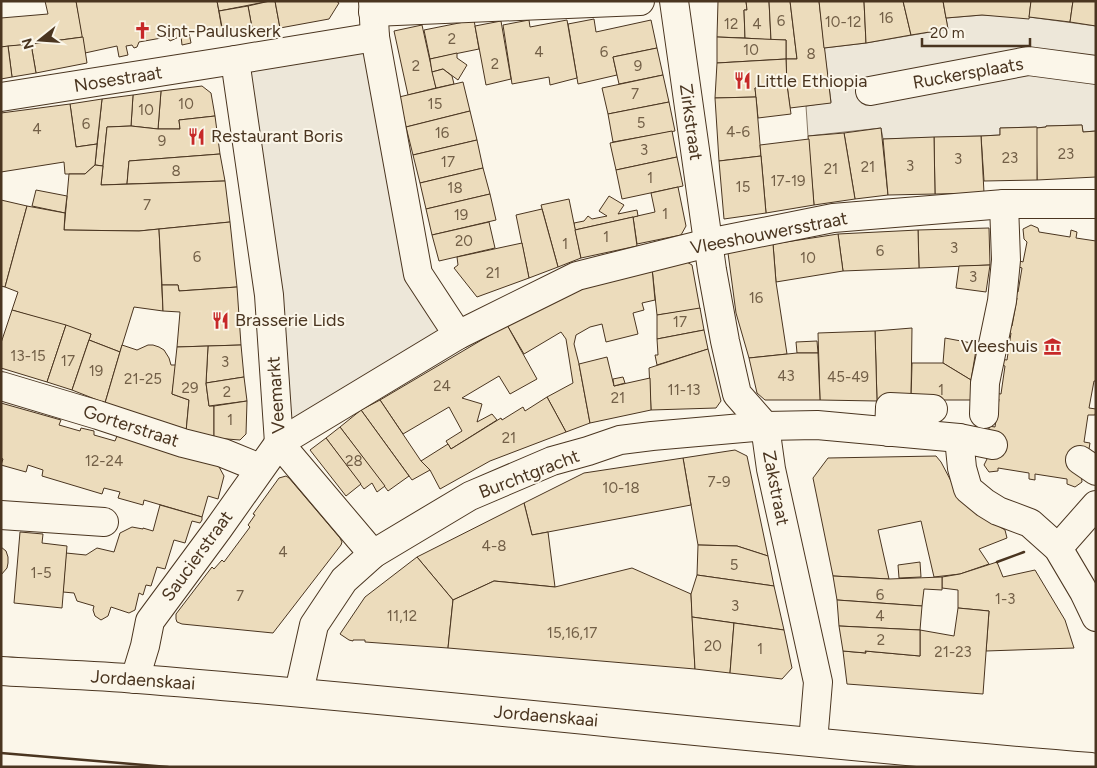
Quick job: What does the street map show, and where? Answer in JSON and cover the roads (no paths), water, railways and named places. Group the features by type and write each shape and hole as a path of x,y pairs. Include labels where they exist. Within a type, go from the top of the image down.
{"street":[{"path":"235,60 374,17 640,1"},
{"name":"Zirkstraat","path":"674,1 708,243"},
{"path":"374,17 418,274 458,335"},
{"name":"Nosestraat","path":"1,97 235,60"},
{"name":"Veemarkt","path":"235,60 269,295 279,443 458,335"},
{"name":"Ruckersplaats","path":"870,91 1028,61 1096,70"},
{"path":"984,414 985,383 1002,301 1006,260 1004,204"},
{"name":"Vleeshouwersstraat","path":"458,335 577,276 708,243 833,218 1004,204 1096,204"},
{"name":"Zakstraat","path":"708,243 725,341 737,394 765,426 771,469 818,682 813,742"},
{"name":"Gorterstraat","path":"1,386 183,443 223,453 260,468"},
{"path":"889,432 890,407 933,410"},
{"name":"Burchtgracht","path":"299,692 314,625 344,580 373,554 470,496 552,461 620,440 765,426 816,426 889,432 959,438 992,445"},
{"path":"959,438 962,468 968,489 992,507 1030,523 1058,548 1084,592 1096,618"},
{"path":"279,443 373,554"},
{"name":"Saucierstraat","path":"135,679 150,621 279,443"},
{"path":"1058,548 1096,505"},
{"path":"1,515 104,522"},
{"name":"Jordaenskaai","path":"1,671 299,692 972,758 1091,767"}],"place":[{"name":"Sint-Pauluskerk","path":"142,31"},
{"name":"Little Ethiopia","path":"742,81"},
{"name":"Restaurant Boris","path":"197,136"},
{"name":"Brasserie Lids","path":"221,320"},
{"name":"Vleeshuis","path":"1052,346"}]}
